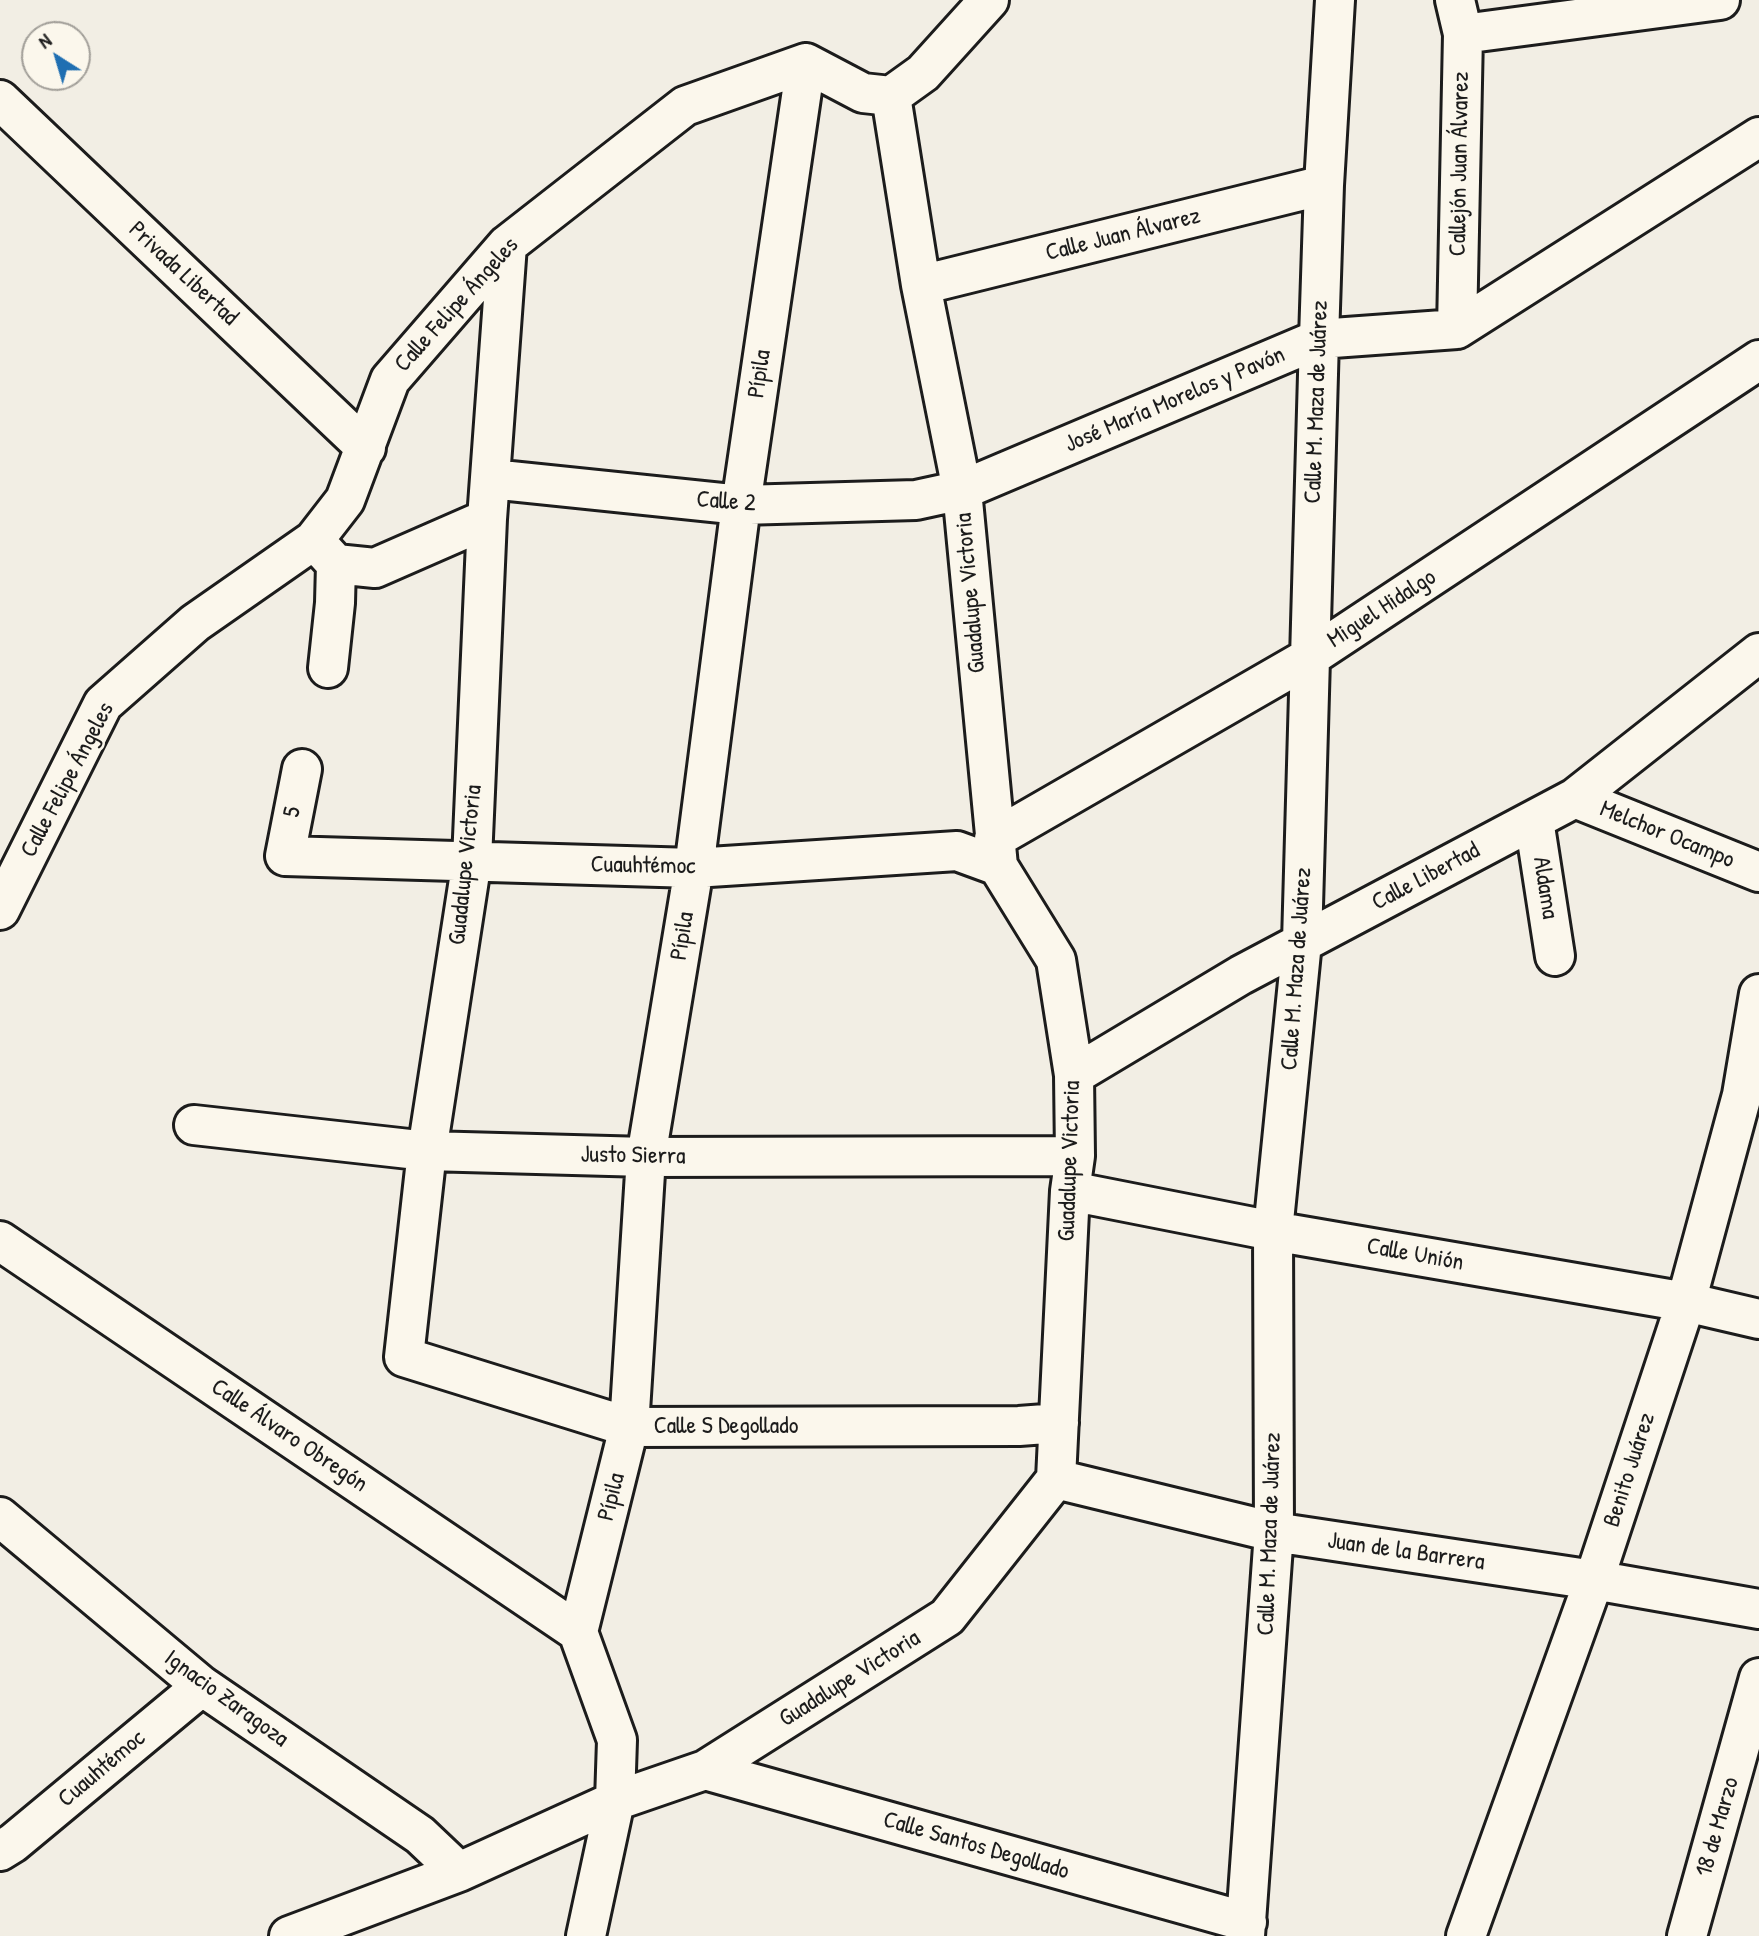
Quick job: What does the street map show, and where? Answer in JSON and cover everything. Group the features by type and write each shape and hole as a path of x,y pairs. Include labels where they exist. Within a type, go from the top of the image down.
{"street":[{"path":"806,62 863,93 891,96 923,73 989,0"},
{"name":"Calle M. Maza de Juárez","path":"1246,1929 1274,1532 1273,1231 1303,942 1324,185 1335,0"},
{"path":"1459,17 1720,0"},
{"name":"Callejón Juan Álvarez","path":"1457,329 1459,17"},
{"name":"Calle Felipe Ángeles","path":"0,910 103,704 195,623 325,552 390,380 507,245 685,106 806,62"},
{"name":"Pípila","path":"578,1632 629,1427 646,1157 694,869 741,505 806,62"},
{"name":"Guadalupe Victoria","path":"289,1936 459,1872 615,1801 705,1770 947,1617 1056,1479 1073,1173 1074,1075 1056,960 996,853 962,491 921,285 891,96"},
{"name":"Privada Libertad","path":"0,100 366,448"},
{"name":"José María Morelos y Pavón","path":"962,491 1319,339 1457,329 1759,137"},
{"name":"Calle Juan Álvarez","path":"921,285 1324,185"},
{"name":"Guadalupe Victoria","path":"404,1357 426,1151 472,860 487,519 507,245"},
{"name":"Miguel Hidalgo","path":"996,853 1310,657 1759,360"},
{"name":"Calle 2","path":"491,479 741,505 916,500 962,491"},
{"path":"330,651 325,552 375,568 487,519"},
{"name":"Calle Libertad","path":"1074,1075 1241,975 1575,798 1759,653"},
{"name":"5","path":"285,856 302,769"},
{"name":"Melchor Ocampo","path":"1575,798 1759,872"},
{"name":"Aldama","path":"1534,820 1555,956"},
{"name":"Cuauhtémoc","path":"285,856 694,869 957,851 996,853"},
{"name":"Benito Juárez","path":"1466,1936 1594,1580 1751,1097 1759,994"},
{"name":"Justo Sierra","path":"194,1125 426,1151 1073,1173"},
{"name":"Calle Unión","path":"1073,1173 1273,1231 1686,1302 1759,1319"},
{"name":"Calle Álvaro Obregón","path":"0,1241 578,1632"},
{"name":"Calle S Degollado","path":"404,1357 629,1427 1019,1426 1059,1423"},
{"name":"Juan de la Barrera","path":"1056,1479 1274,1532 1594,1580 1759,1609"},
{"name":"Ignacio Zaragoza","path":"5,1530 202,1686 420,1835 459,1872"},
{"path":"578,1632 617,1740 615,1801 586,1936"},
{"name":"18 de Marzo","path":"1687,1936 1759,1678"},
{"name":"Cuauhtémoc","path":"0,1851 202,1686"},
{"name":"Calle Santos Degollado","path":"705,1770 1246,1929"}]}
